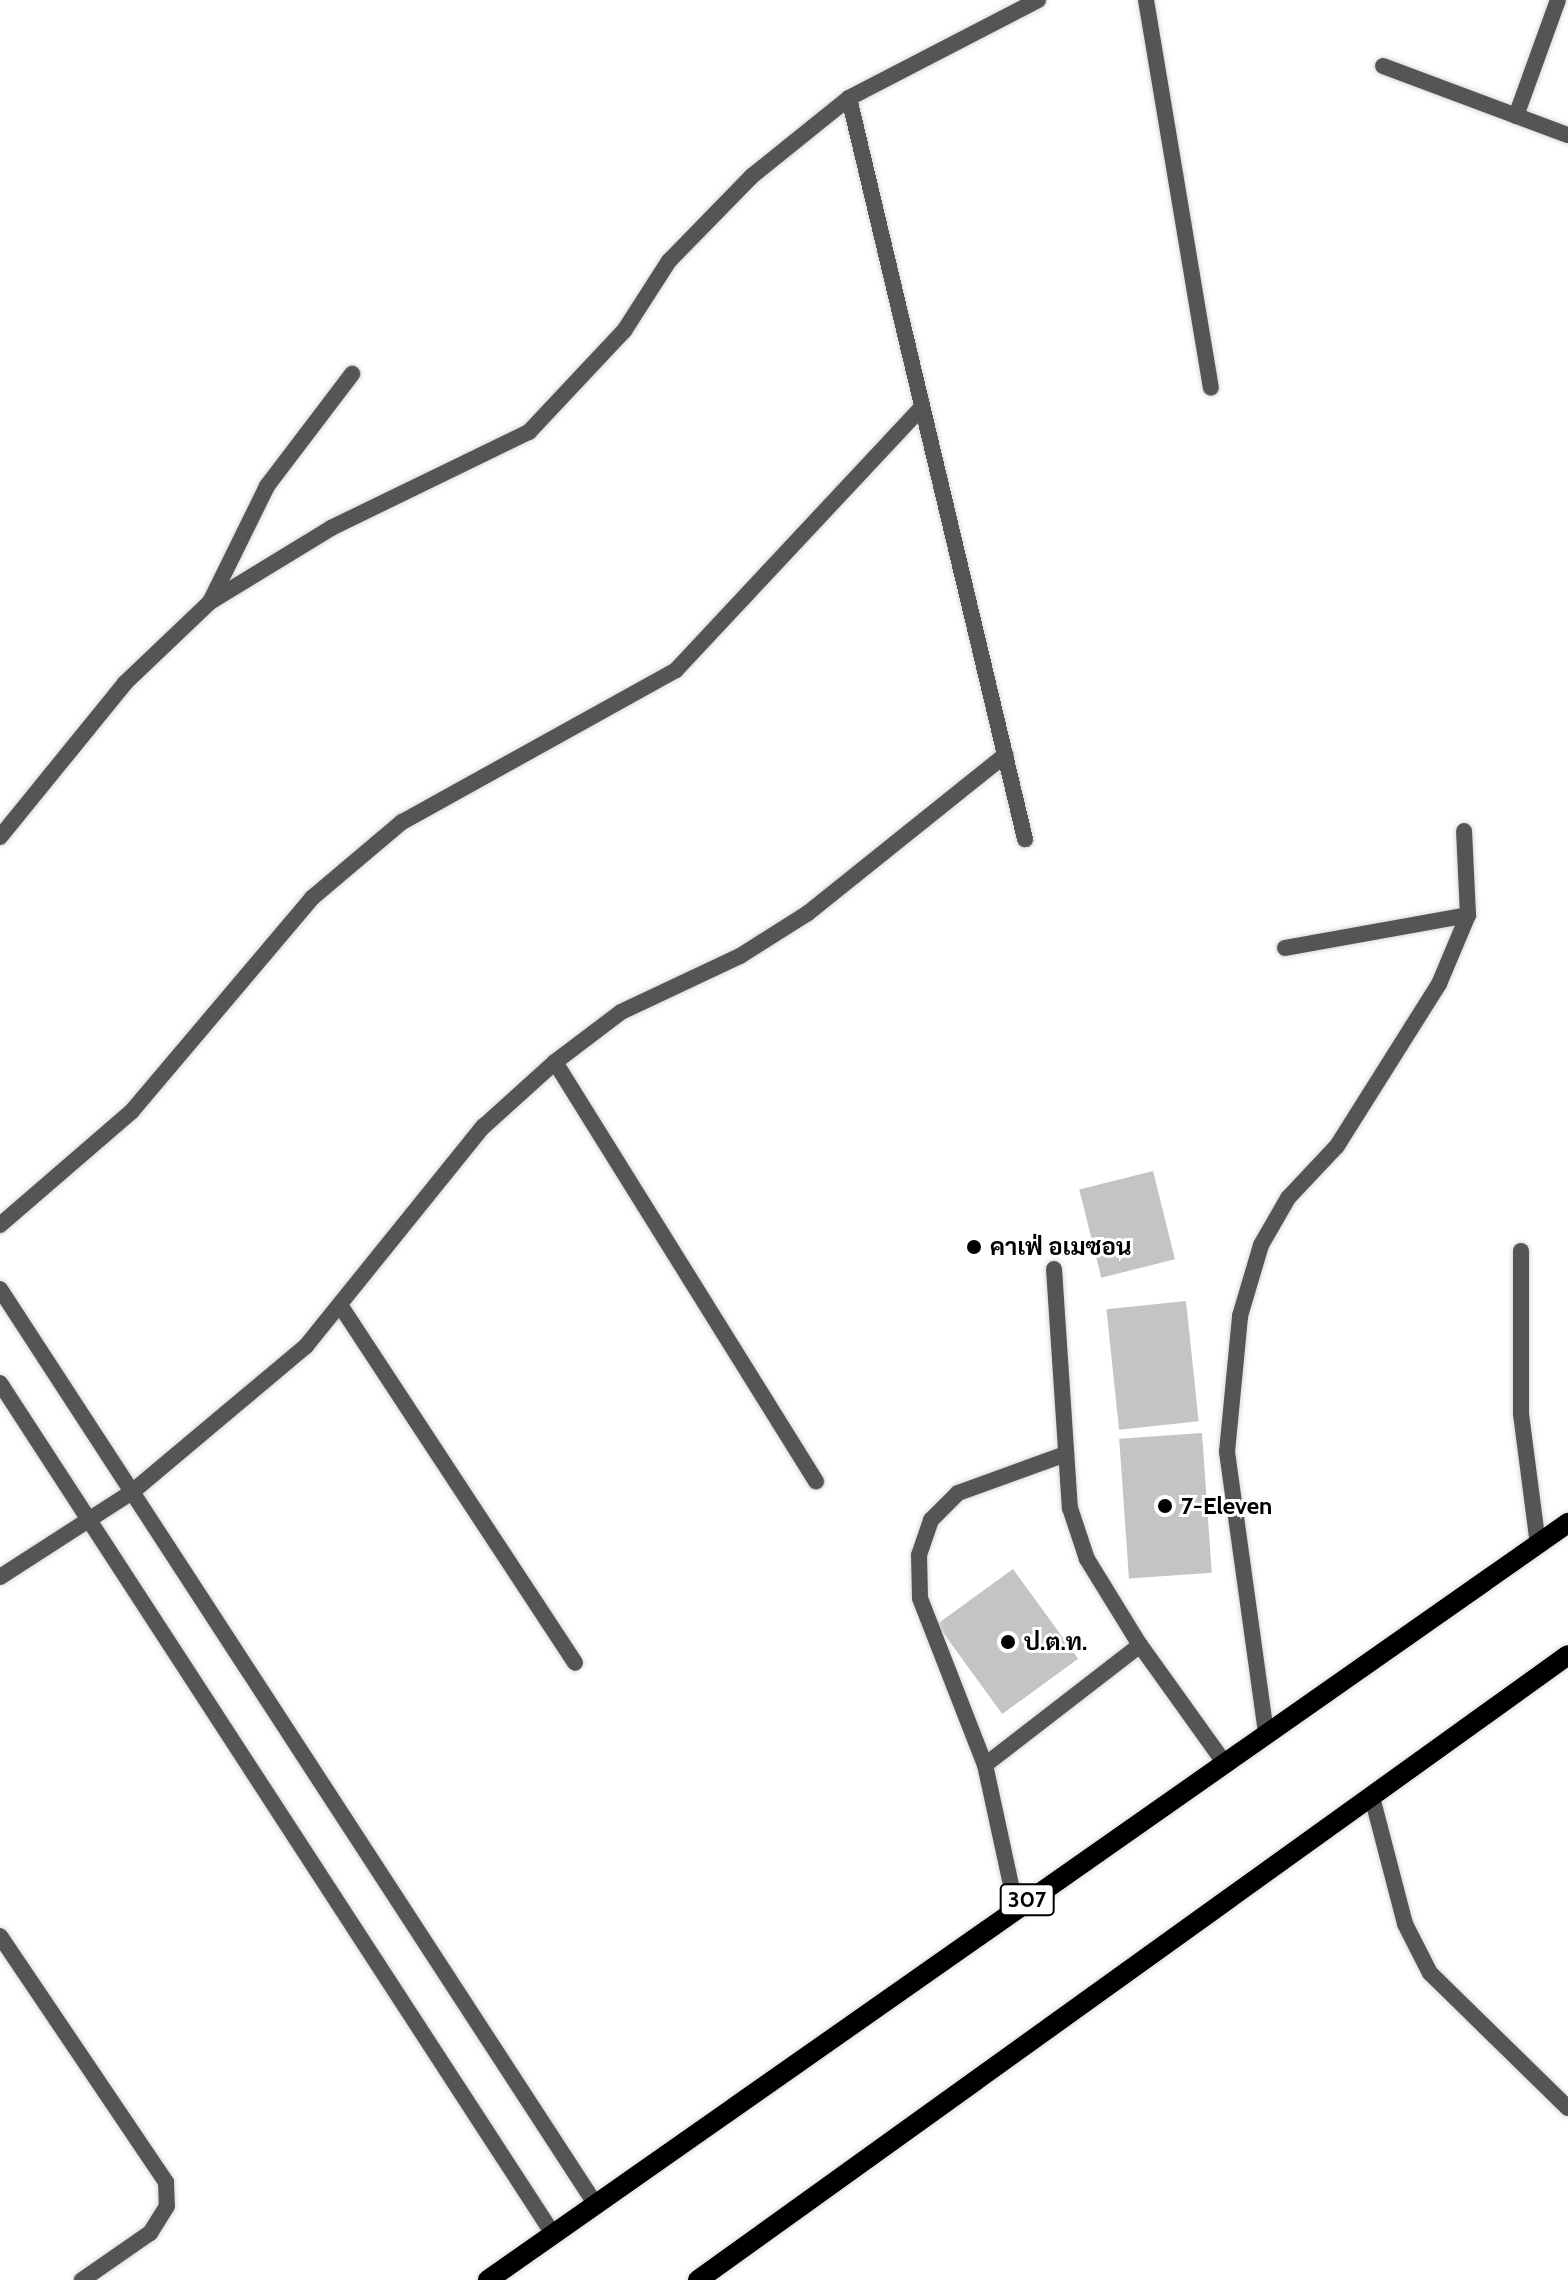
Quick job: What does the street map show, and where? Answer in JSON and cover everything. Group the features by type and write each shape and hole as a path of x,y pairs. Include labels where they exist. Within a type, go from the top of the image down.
{"main road":[{"name":"307","path":"488,2280 1223,1761 1568,1523"},
{"path":"698,2280 1568,1655"}],"street":[{"path":"0,837 125,683 210,602 331,528 529,432 624,331 669,261 752,176 849,98 1038,0"},
{"path":"1146,0 1211,388"},
{"path":"1516,116 1558,0"},
{"path":"1383,66 1568,135"},
{"path":"849,98 1025,839"},
{"path":"210,602 267,486 352,374"},
{"path":"0,1225 132,1111 312,898 402,822 676,670 922,407"},
{"path":"0,1577 132,1492 306,1346 483,1127 555,1062 621,1012 740,956 808,913 1005,755"},
{"path":"1266,1733 1227,1452 1240,1316 1268,1233 1396,1061 1468,915 1464,831"},
{"path":"1285,948 1468,915"},
{"path":"555,1062 816,1482"},
{"path":"1521,1251 1521,1414 1538,1545"},
{"path":"1054,1269 1070,1508 1087,1559 1140,1645 1223,1761"},
{"path":"0,1289 596,2205"},
{"path":"340,1305 575,1663"},
{"path":"0,1383 86,1520 553,2234"},
{"path":"1016,1908 985,1765 920,1598 919,1555 931,1520 958,1493 1066,1454"},
{"path":"985,1765 1140,1645"},
{"path":"1372,1797 1405,1924 1430,1973 1568,2108"},
{"path":"0,1936 166,2182 167,2206 150,2233 82,2280"}],"building":[{"path":"1153,1171 1175,1259 1101,1278 1079,1189"},
{"path":"1186,1301 1199,1421 1119,1430 1106,1309"},
{"name":"7-Eleven","path":"1202,1433 1212,1573 1129,1578 1119,1439"},
{"name":"ป.ต.ท.","path":"1013,1569 1078,1659 1002,1714 937,1624"}],"place":[{"name":"คาเฟ่ อเมซอน","path":"974,1247"},
{"name":"7-Eleven","path":"1165,1506"},
{"name":"ป.ต.ท.","path":"1008,1642"}]}
